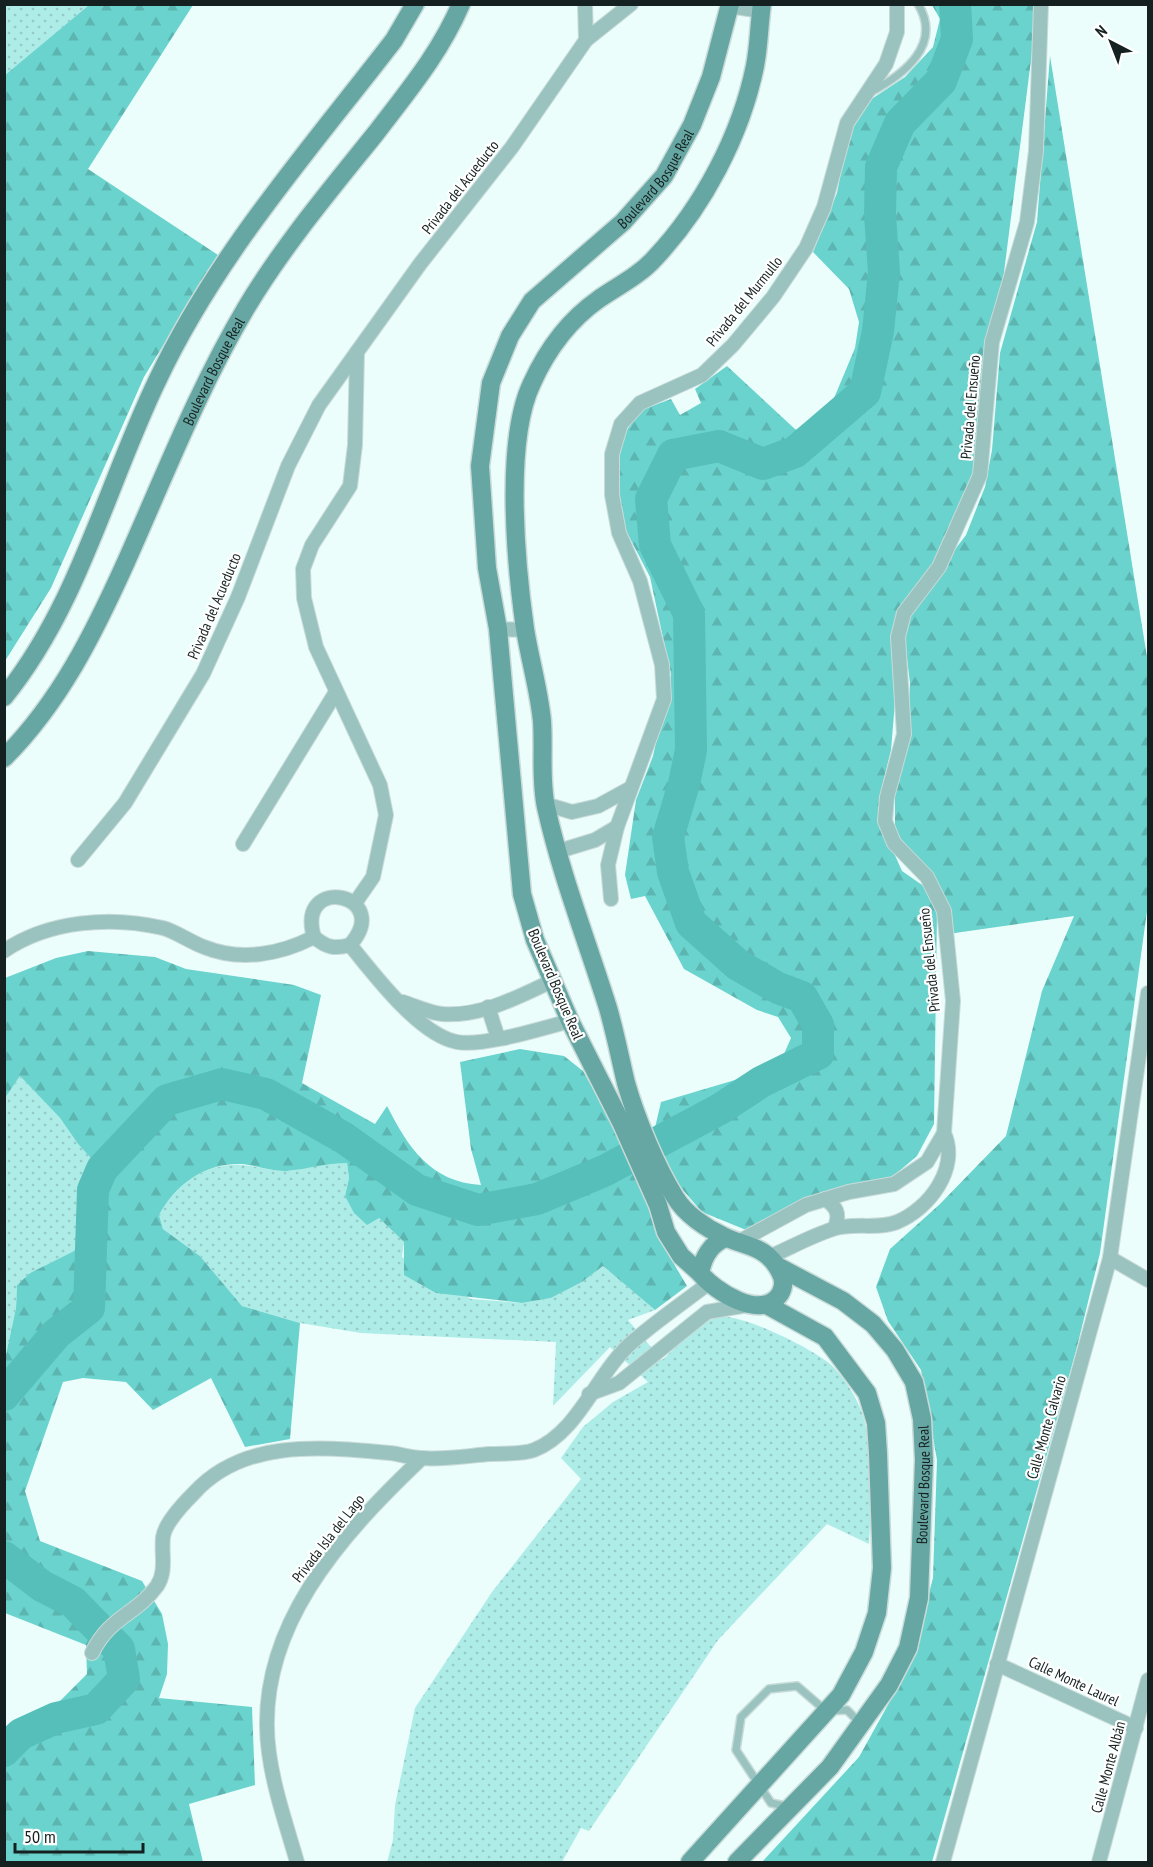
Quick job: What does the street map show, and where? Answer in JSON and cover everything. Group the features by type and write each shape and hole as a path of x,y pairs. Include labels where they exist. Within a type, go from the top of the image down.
{"street":[{"path":"4,697 27,670 53,624 158,378 206,291 241,240 394,40 415,4"},
{"name":"Boulevard Bosque Real","path":"4,758 47,707 82,655 198,398 247,305 318,205 430,62 461,4"},
{"path":"585,4 586,40"},
{"name":"Privada del Acueducto","path":"78,860 125,802 203,674 238,597 288,466 319,405 414,273 512,147 586,40 631,4"},
{"name":"Privada del Murmullo","path":"611,899 608,865 617,827 629,789 664,699 662,665 640,581 619,533 612,495 612,454 621,424 640,404 702,375 733,345 773,297 806,248 824,207 847,123 886,64 897,32 897,4"},
{"name":"Privada del Ensueño","path":"733,1239 825,1199 894,1184 913,1174 937,1149 944,1133 953,1001 944,911 927,877 894,843 885,821 887,797 904,734 898,637 904,614 939,567 981,475 992,342 1027,222 1036,151 1041,4"},
{"name":"Boulevard Bosque Real","path":"705,1278 681,1256 666,1232 629,1121 609,1011 545,804 541,717 525,630 515,479 517,432 530,386 562,332 578,315 654,260 684,222 716,173 737,122 755,67 762,8 729,5 711,77 692,125 664,176 623,222 532,302 516,324 494,371 480,466 487,568 498,630 522,894 535,940 570,1021 629,1121 676,1200 696,1219 733,1239"},
{"path":"355,903 373,877 386,815 381,785 361,738 336,692 316,647 304,598 303,569 312,544 350,486 355,446 357,352"},
{"path":"498,630 525,630"},
{"path":"243,844 336,692"},
{"path":"545,804 572,812 598,806 629,789"},
{"path":"559,851 595,840 617,827"},
{"path":"341,896 355,903 362,917 361,933 350,945 337,949 324,946 314,937 310,922 314,908 326,898 341,896"},
{"path":"4,951 14,944 68,925 117,920 165,929 206,948 249,956 292,948 314,937"},
{"path":"350,945 395,999 429,1028 456,1042 480,1042 570,1021"},
{"path":"395,999 441,1014 507,1003 552,981"},
{"name":"Calle Monte Calvario","path":"943,1863 1110,1258 1149,993"},
{"path":"488,1007 498,1038"},
{"name":"Privada del Ensueño","path":"773,1262 835,1227 869,1227 896,1222 927,1202 939,1185 947,1166 949,1144 944,1133"},
{"path":"825,1199 835,1206 839,1218 835,1227"},
{"path":"92,1653 99,1639 113,1622 143,1602 158,1584 165,1560 163,1536 189,1499 216,1474 242,1459 304,1447 391,1453 422,1458 532,1451 552,1441 566,1427 589,1394 610,1365 705,1278 706,1255 716,1244 733,1239 773,1262 782,1275 783,1288 760,1305 707,1312 619,1383 589,1394"},
{"path":"1110,1258 1149,1280"},
{"name":"Boulevard Bosque Real","path":"737,1863 830,1767 889,1685 908,1648 919,1598 923,1513 922,1419 914,1382 895,1350 873,1324 843,1301 773,1262"},
{"path":"690,1863 841,1695 864,1652 877,1613 882,1568 876,1422 867,1393 825,1337 760,1305 740,1300 705,1278"},
{"name":"Privada Isla del Lago","path":"297,1863 268,1752 267,1713 274,1673 285,1632 317,1574 383,1495 422,1458"},
{"name":"Calle Monte Laurel","path":"997,1664 1136,1728"},
{"name":"Calle Monte Albán","path":"1099,1863 1149,1680"}],"lane":[{"path":"863,96 890,82 911,66 927,39 923,12 918,4"},
{"path":"792,1807 771,1803 736,1750 741,1717 769,1689 797,1686 826,1711 847,1710 861,1724"}],"shaded area":[{"path":"5,5 89,5 5,76"},
{"path":"20,1076 60,1118 78,1144 102,1169 93,1190 86,1245 30,1273 17,1285 16,1308 5,1359 5,1098"},
{"path":"321,1163 347,1163 349,1178 345,1196 379,1218 404,1242 402,1257 471,1299 522,1303 551,1298 582,1282 603,1266 655,1310 628,1320 662,1360 709,1319 726,1317 741,1320 791,1340 829,1363 840,1374 858,1402 863,1416 871,1464 869,1544 827,1524 718,1640 589,1831 581,1828 562,1862 387,1862 393,1840 395,1805 415,1708 492,1592 581,1479 561,1458 583,1427 613,1402 648,1382 610,1347 553,1406 556,1342 361,1333 300,1323 242,1306 200,1256 163,1229 159,1215 166,1204 183,1185 205,1171 229,1165 243,1165 289,1171"}],"green space":[{"path":"89,5 193,5 88,169 218,255 144,377 51,588 5,661 4,76"},
{"path":"932,5 1038,5 976,472 953,528 891,641 896,690 891,750 882,787 881,824 902,871 925,887 937,913 934,1124 917,1156 891,1178 806,1200 746,1230 702,1212 676,1182 654,1132 661,1102 735,1080 784,1054 791,1038 778,1017 757,1010 684,969 645,896 631,899 625,875 636,800 653,756 671,675 650,577 621,521 617,464 620,440 641,410 671,399 680,415 701,403 695,389 727,366 796,430 832,403 855,348 859,322 849,289 813,252 837,193 849,130 870,100 905,77 933,47 940,19"},
{"path":"1050,56 1148,663 1148,904 1100,1253 1076,1351 932,1862 762,1862 859,1757 909,1667 933,1578 937,1460 921,1370 888,1321 876,1287 890,1249 940,1204 1006,1136 1042,991 1074,916 948,934 895,828 895,787 907,737 910,683 904,634 915,602 966,535 985,487 992,450 1000,353 1037,222"},
{"path":"88,951 155,957 186,969 294,985 321,995 302,1083 375,1124 387,1106 403,1135 423,1160 448,1177 463,1182 481,1185 471,1149 460,1062 520,1049 564,1056 583,1071 603,1106 644,1190 664,1247 687,1286 655,1310 603,1266 582,1282 551,1298 522,1303 436,1293 404,1275 404,1242 379,1218 367,1225 354,1213 345,1196 349,1178 347,1163 287,1171 241,1164 215,1167 193,1178 174,1194 159,1215 163,1229 200,1256 242,1306 300,1323 290,1439 245,1447 211,1378 153,1410 126,1382 83,1378 63,1382 25,1491 40,1541 142,1581 162,1614 168,1644 167,1674 159,1698 252,1707 255,1785 189,1804 203,1862 5,1862 5,1765 33,1742 42,1719 87,1674 86,1645 5,1613 5,1359 16,1308 17,1285 30,1273 86,1245 93,1190 102,1170 78,1144 60,1118 20,1076 5,1098 5,978 56,958"}],"waterway":[{"path":"4,1395 56,1334 89,1308 93,1190 102,1169 167,1100 222,1084 266,1094 344,1138 417,1190 478,1210 537,1199 604,1171 720,1109 761,1082 818,1054 818,1025 802,997 778,988 738,965 691,923 673,872 668,837 684,784 691,750 689,614 655,545 651,499 673,455 719,446 763,464 795,452 865,392 878,331 884,272 880,215 881,167 900,123 941,81 957,39 955,4"},
{"path":"4,1557 42,1586 73,1602 119,1649 124,1679 96,1709 56,1718 21,1734 4,1751"}]}
